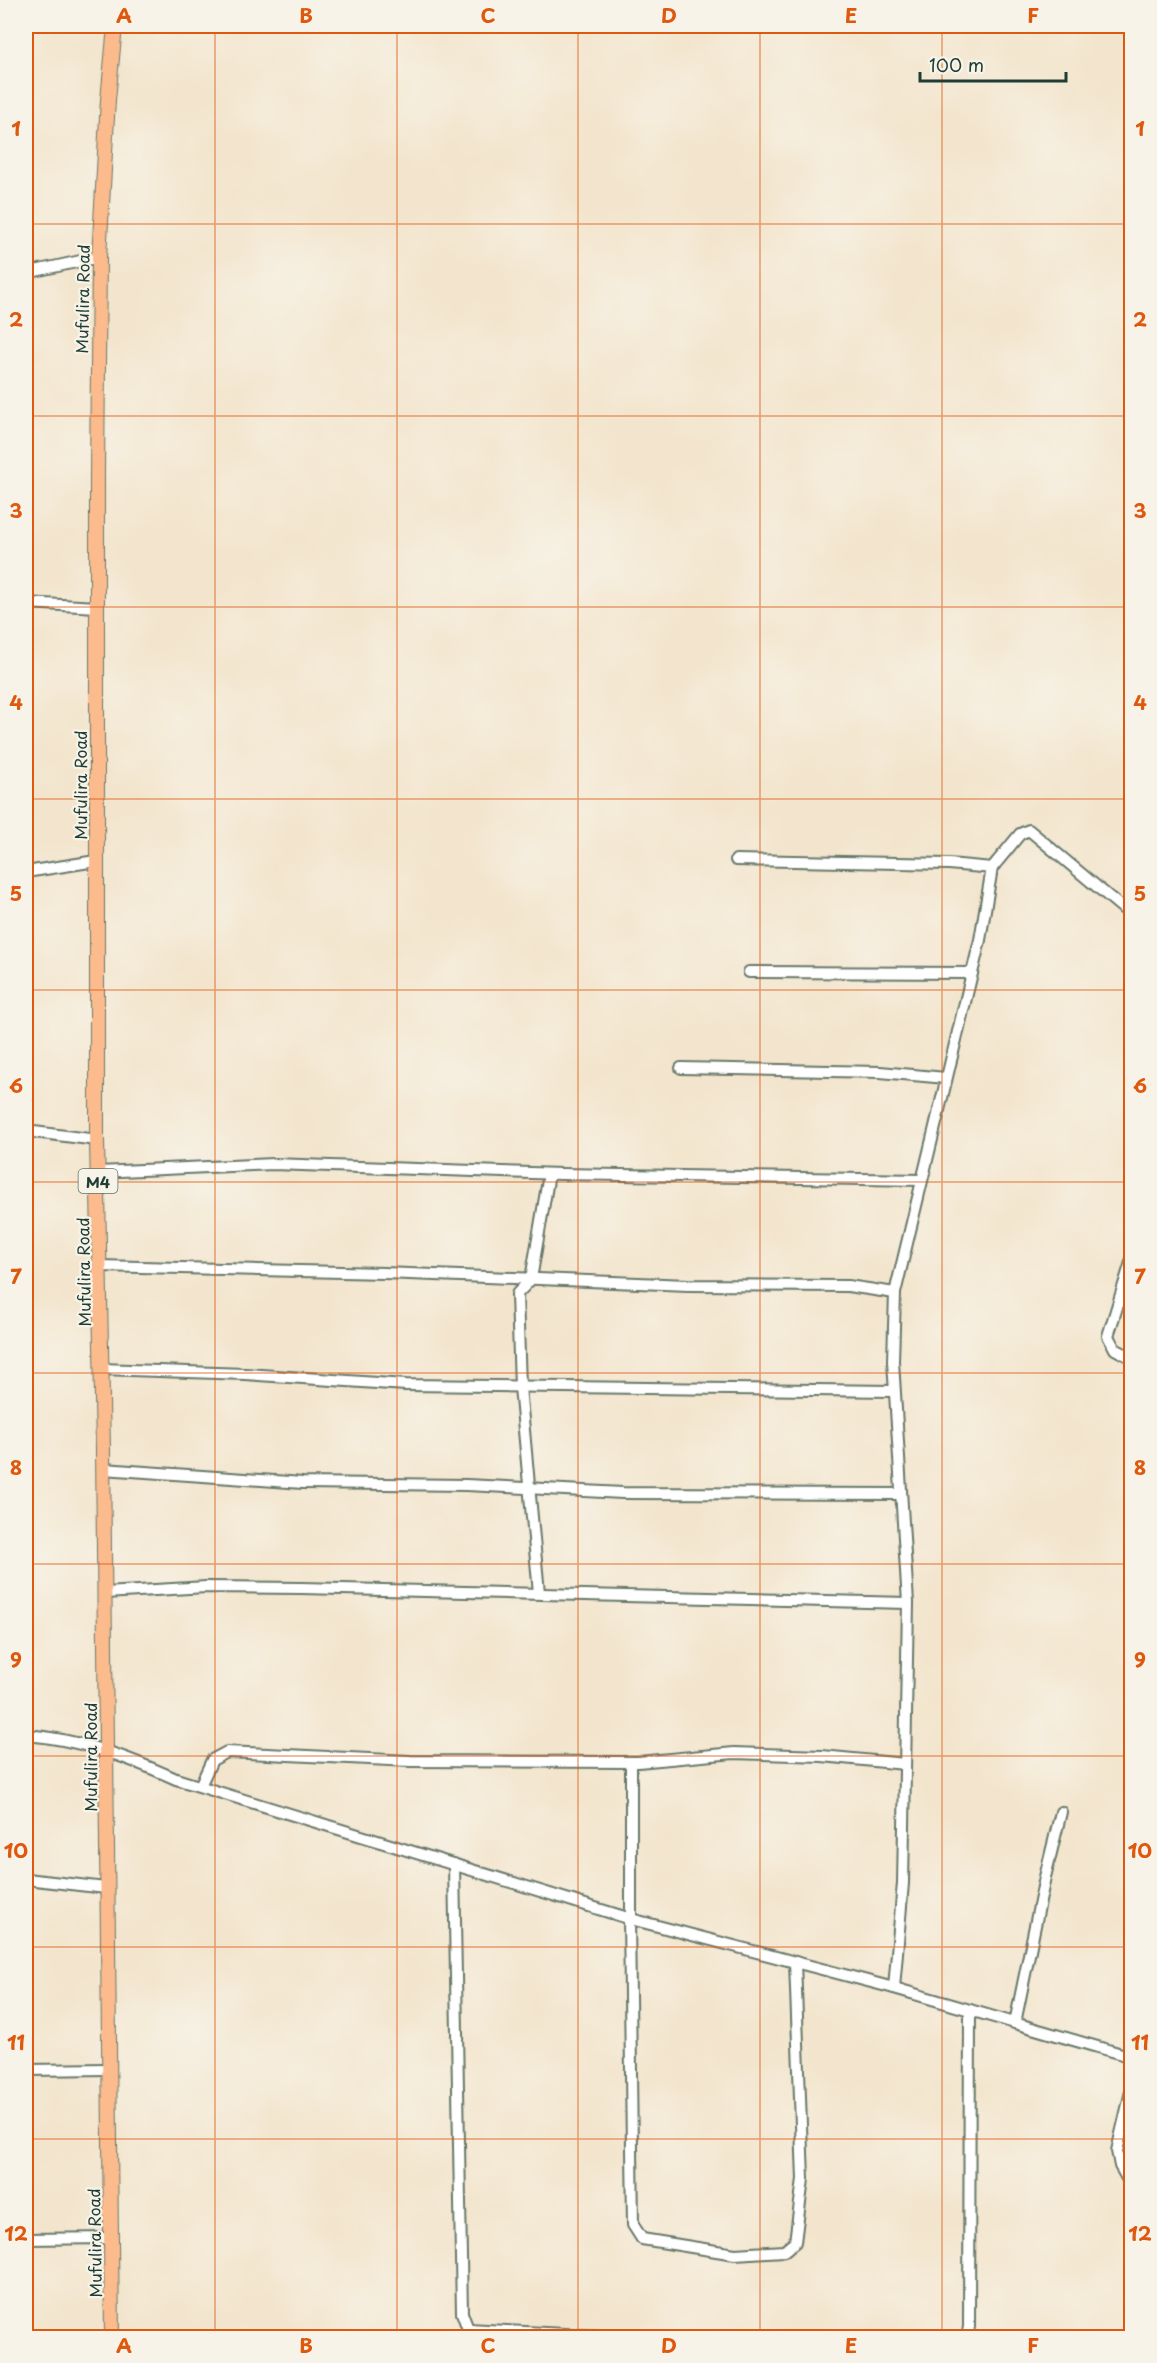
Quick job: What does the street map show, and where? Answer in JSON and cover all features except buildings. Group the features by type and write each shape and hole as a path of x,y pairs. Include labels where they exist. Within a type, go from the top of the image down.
{"main road":[{"name":"Mufulira Road","path":"112,2337 105,1593 97,1140 96,861 99,257 108,100 115,26"}],"street":[{"path":"26,273 99,257"},
{"path":"26,603 97,607"},
{"path":"894,1988 903,1883 908,1603 892,1361 895,1293 980,940 992,868 1020,834 1029,830 1131,916"},
{"path":"736,860 949,864 992,868"},
{"path":"26,872 96,861"},
{"path":"749,972 972,973"},
{"path":"681,1068 880,1072 946,1078"},
{"path":"26,1131 97,1140"},
{"path":"98,1172 273,1164 549,1174 922,1180"},
{"path":"538,1593 520,1387 517,1294 531,1279 549,1174"},
{"path":"1131,1259 1108,1336 1115,1350 1131,1358"},
{"path":"99,1266 384,1273 688,1285 848,1286 895,1293"},
{"path":"101,1369 245,1374 406,1384 894,1391"},
{"path":"103,1469 303,1483 466,1485 623,1493 901,1494"},
{"path":"105,1593 206,1587 908,1603"},
{"path":"26,1735 63,1740 106,1750 176,1779 630,1919 894,1988 1131,2057"},
{"path":"200,1786 212,1760 227,1752 410,1761 631,1762 734,1753 822,1756 905,1764"},
{"path":"631,1762 633,2224 642,2239 735,2254 784,2252 795,2242 803,2179 795,1962"},
{"path":"1015,2023 1061,1812"},
{"path":"454,1864 462,2313 468,2329 489,2334 644,2337"},
{"path":"26,1879 106,1888"},
{"path":"967,2337 969,2327 970,2010"},
{"path":"26,2070 109,2069"},
{"path":"1131,2087 1117,2151 1120,2166 1131,2187"},
{"path":"26,2239 111,2238"}]}
